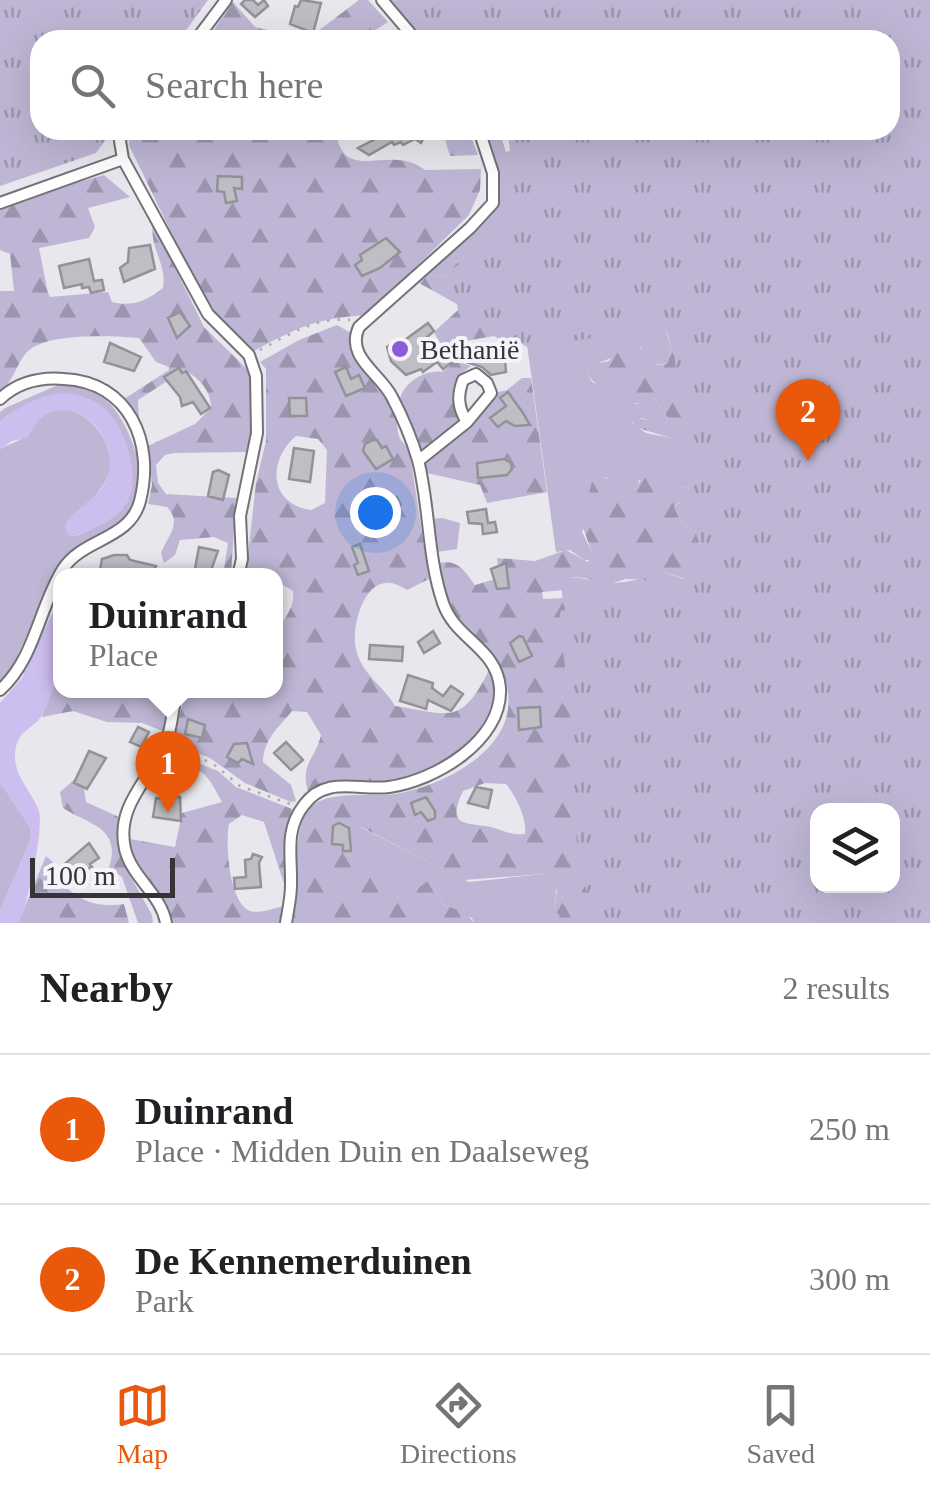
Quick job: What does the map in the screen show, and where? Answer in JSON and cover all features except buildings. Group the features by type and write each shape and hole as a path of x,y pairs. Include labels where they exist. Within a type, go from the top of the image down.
{"street":[{"path":"204,30 226,0"},
{"path":"382,0 408,30"},
{"path":"120,140 123,159 208,314 249,355 256,376 257,433 240,516 240,568"},
{"path":"286,923 291,884 289,842 300,808 328,788 384,788 436,771 475,744 494,719 498,705 498,670 486,653 457,629 443,603 431,553 418,461 391,394 354,346 360,327 493,204 493,173 482,140"},
{"path":"0,203 123,159"},
{"path":"0,399 31,381 51,378 90,382 116,397 136,424 142,441 143,488 135,516 129,524 77,554 64,568"},
{"path":"418,461 467,422"},
{"path":"0,690 16,673 53,600"},
{"path":"166,923 162,910 131,865 124,846 123,825 134,794 166,740 175,698"}],"path":[{"path":"254,353 330,319 350,320 360,327"},
{"path":"166,740 194,752 253,793 300,808"}],"green space":[{"path":"0,0 208,0 186,30 30,30 30,140 106,140 96,153 0,186"},
{"path":"359,0 368,0 388,22 376,30 319,30"},
{"path":"390,0 480,0 450,30 416,30"},
{"path":"404,0 930,0 930,923 585,923 590,910 567,766 576,769 559,611 691,590 699,574 671,325 529,348 432,289 507,219 515,190 509,140 900,140 900,30 427,30"},
{"path":"233,2 255,27 268,30 245,30 214,30"},
{"path":"129,140 338,140 348,156 358,160 397,160 425,170 481,169 480,190 469,215 367,315 307,326 252,352 209,311"},
{"path":"445,140 472,140 478,155 450,156"},
{"path":"489,140 502,140 506,152 550,140 591,140 888,803 810,803 810,893 899,893 930,923 587,861 561,582 564,578 579,578 620,583 663,572 684,579 696,533 681,522 674,507 696,489 679,487 676,479 639,480 637,488 623,488 605,477 582,532 592,552 590,560 570,550 556,552 526,338 467,253 444,277 428,274 479,227 497,197 499,179","holes":["665,328 720,444 685,453 671,438 646,433 631,423 642,418 666,423 668,418 654,398 636,404 592,382 587,373 593,365 614,357 622,345 641,347 642,358 654,365 668,363 671,347"]},
{"path":"104,175 130,197 88,208 95,227 89,238 39,248 50,297 108,292 112,302 126,304 157,293 163,288 164,279 153,240 153,223 204,327 246,368 253,383 248,452 174,453 165,455 156,465 158,483 166,494 236,498 231,568 224,568 228,543 214,537 180,540 175,555 164,563 161,553 174,519 167,507 148,504 152,485 148,446 195,424 211,408 206,390 195,377 184,370 138,400 139,420 124,399 169,367 156,362 139,338 64,338 27,352 0,392 0,291 14,291 10,254 0,250 0,209"},
{"path":"475,250 535,334 503,341 494,336 442,345 452,360 471,366 455,384 460,421 422,452 400,399 416,378 450,366 440,352 434,332 458,310 457,304 419,283 428,274 444,277"},
{"path":"671,319 690,453 680,456 671,438 631,426 635,419 666,423 668,418 654,398 639,403 623,401 602,389 587,373 593,364 609,361 622,345 633,340 651,363 668,363 671,347 665,324"},
{"path":"337,325 351,333 356,357 392,403 399,436 409,448 429,579 407,590 388,583 370,591 355,631 359,658 395,706 452,712 470,701 489,670 494,685 492,715 484,728 459,752 419,774 330,785 308,792 307,768 321,735 307,712 292,711 277,728 263,762 291,785 296,801 245,783 210,758 172,743 184,698 283,698 283,622 292,605 293,591 283,585 283,568 247,568 256,483 266,441 266,369 260,362","holes":["296,436 318,439 327,450 325,503 311,510 297,506 280,491 280,457"]},
{"path":"522,378 531,378 547,492 487,503 480,485 427,473 424,460 469,426 494,393 507,390"},
{"path":"58,385 97,393 112,405 129,433 140,483 137,498 124,518 53,568 53,578 14,663 0,683 0,449 21,439 40,418 55,411 79,414 90,421 106,443 110,468 71,536 122,510 103,407 81,396 8,415 0,422 0,412"},
{"path":"675,469 680,487 696,489 708,511 679,502 674,507 681,522 696,533 704,574 690,580 663,572 649,580 626,579 606,585 571,578 561,582 564,590 542,592 543,599 564,598 571,670 635,923 555,923 560,916 554,909 557,891 544,874 450,881 439,877 443,869 361,827 343,833 344,825 334,824 331,843 343,844 345,854 402,879 406,890 415,890 429,880 444,905 466,913 474,923 293,923 297,847 307,811 325,799 395,794 434,783 472,762 500,731 507,713 508,692 501,667 452,615 438,563 456,564 475,585 499,578 497,558 535,561 566,550 588,562 592,552 581,523 593,478 637,488 647,475","holes":["485,783 506,784 520,808 525,834 459,819 457,809 463,791"]},
{"path":"434,519 460,523 457,549 437,552"},
{"path":"53,685 53,698 169,698 163,731 142,723 107,722 73,711 42,717"},
{"path":"168,751 218,771 236,787 292,809 285,840 286,890 264,822 242,815 229,824 228,833 228,858 237,897 250,911 284,906 282,923 163,923 133,859 130,839 175,847 182,813 222,802 205,775 169,760 165,757"},
{"path":"75,779 83,782 86,802 121,818 122,861 153,923 138,923 122,877 109,868 112,854 107,835 63,808 60,792"},
{"path":"0,782 30,827 31,839 0,911"},
{"path":"333,823 344,825 344,832 360,827 469,882 544,874 555,885 554,909 561,916 555,923 474,923 472,918 444,905 429,880 415,890 406,890 401,879 345,854 331,843"},
{"path":"46,856 57,866 56,883 69,884 68,889 94,903 124,904 129,923 18,923"}],"shaded area":[{"path":"66,393 94,401 111,415 129,452 133,480 127,503 117,514 74,536 67,535 65,524 102,488 109,471 107,446 93,424 83,416 60,411 44,416 27,438 0,449 0,422 31,402"},
{"path":"53,613 53,689 40,719 19,739 15,755 20,777 39,811 34,867 18,923 0,923 0,911 31,839 30,827 0,782 0,703 22,678"}],"place":[{"name":"Bethanië","path":"400,349"},
{"name":"De Kennemerduinen","path":"808,461"},
{"name":"Duinrand","path":"168,813"}]}
